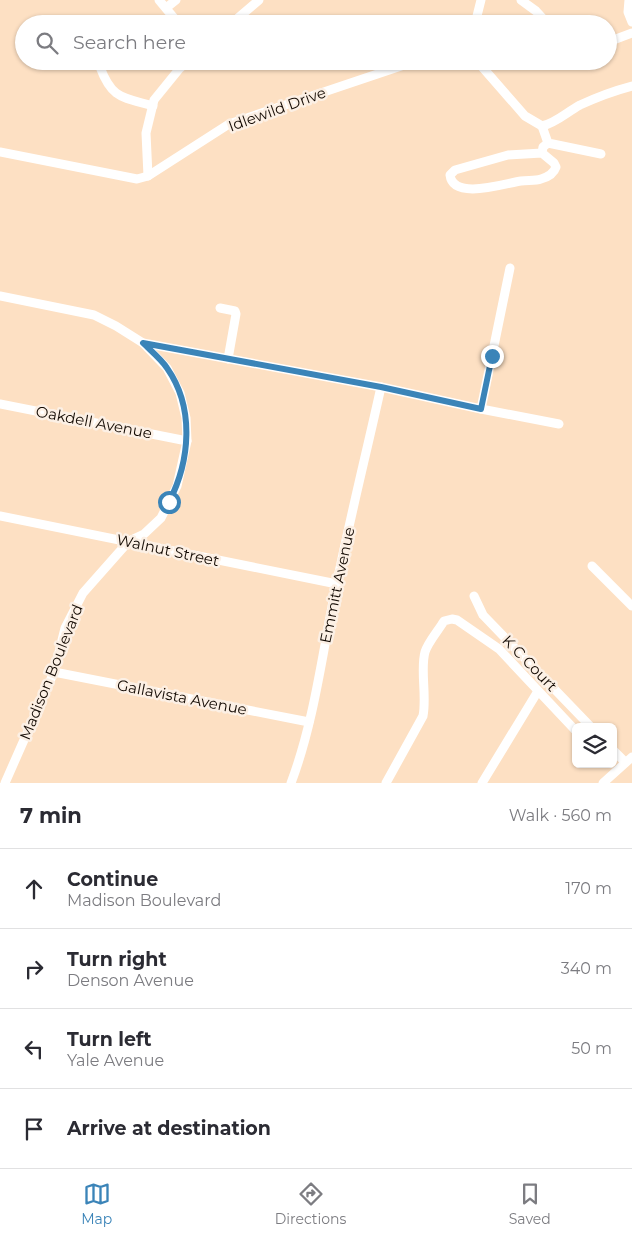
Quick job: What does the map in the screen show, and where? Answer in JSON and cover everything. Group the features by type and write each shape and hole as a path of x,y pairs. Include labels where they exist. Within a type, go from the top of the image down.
{"street":[{"path":"159,0 172,15"},
{"path":"166,8 176,0"},
{"path":"242,15 259,0"},
{"path":"477,15 481,0"},
{"path":"521,0 540,15"},
{"path":"629,0 628,12 632,22"},
{"path":"617,39 632,33"},
{"path":"101,70 106,84 120,97 153,106"},
{"path":"0,152 137,179 148,176 146,134 154,100 178,70"},
{"name":"Idlewild Drive","path":"148,176 229,124 389,70"},
{"path":"485,70 525,116 542,126 548,143"},
{"path":"542,126 551,124 578,106 608,92 632,86"},
{"path":"542,153 543,147 548,143"},
{"path":"548,143 601,154"},
{"path":"542,153 556,167 551,174 541,179 522,180 477,189 458,186 452,183 450,175 455,170 499,157 542,153"},
{"path":"481,409 510,268"},
{"name":"Madison Boulevard","path":"0,296 94,315 143,343 167,368 180,393 186,418 187,440 177,486 161,518 144,534 129,541 82,593 65,628 54,672 5,783"},
{"path":"220,308 235,311 236,314 228,359"},
{"path":"143,343 381,387 558,424"},
{"name":"Emmitt Avenue","path":"291,783 300,761 309,722 336,584 381,387"},
{"name":"Oakdell Avenue","path":"0,404 187,440"},
{"name":"Walnut Street","path":"0,516 336,584"},
{"path":"592,566 632,606"},
{"name":"K C Court","path":"474,596 483,615 587,723"},
{"path":"386,783 423,716 425,705 425,651 444,621 457,620 498,649 572,727"},
{"name":"Gallavista Avenue","path":"54,672 309,722"},
{"path":"482,783 538,691"},
{"path":"603,783 629,760 617,752"},
{"path":"610,768 614,772"}],"route":[{"path":"169,502 177,486 187,440 186,418 180,393 167,368 143,343 381,387 481,409 492,356"}]}
